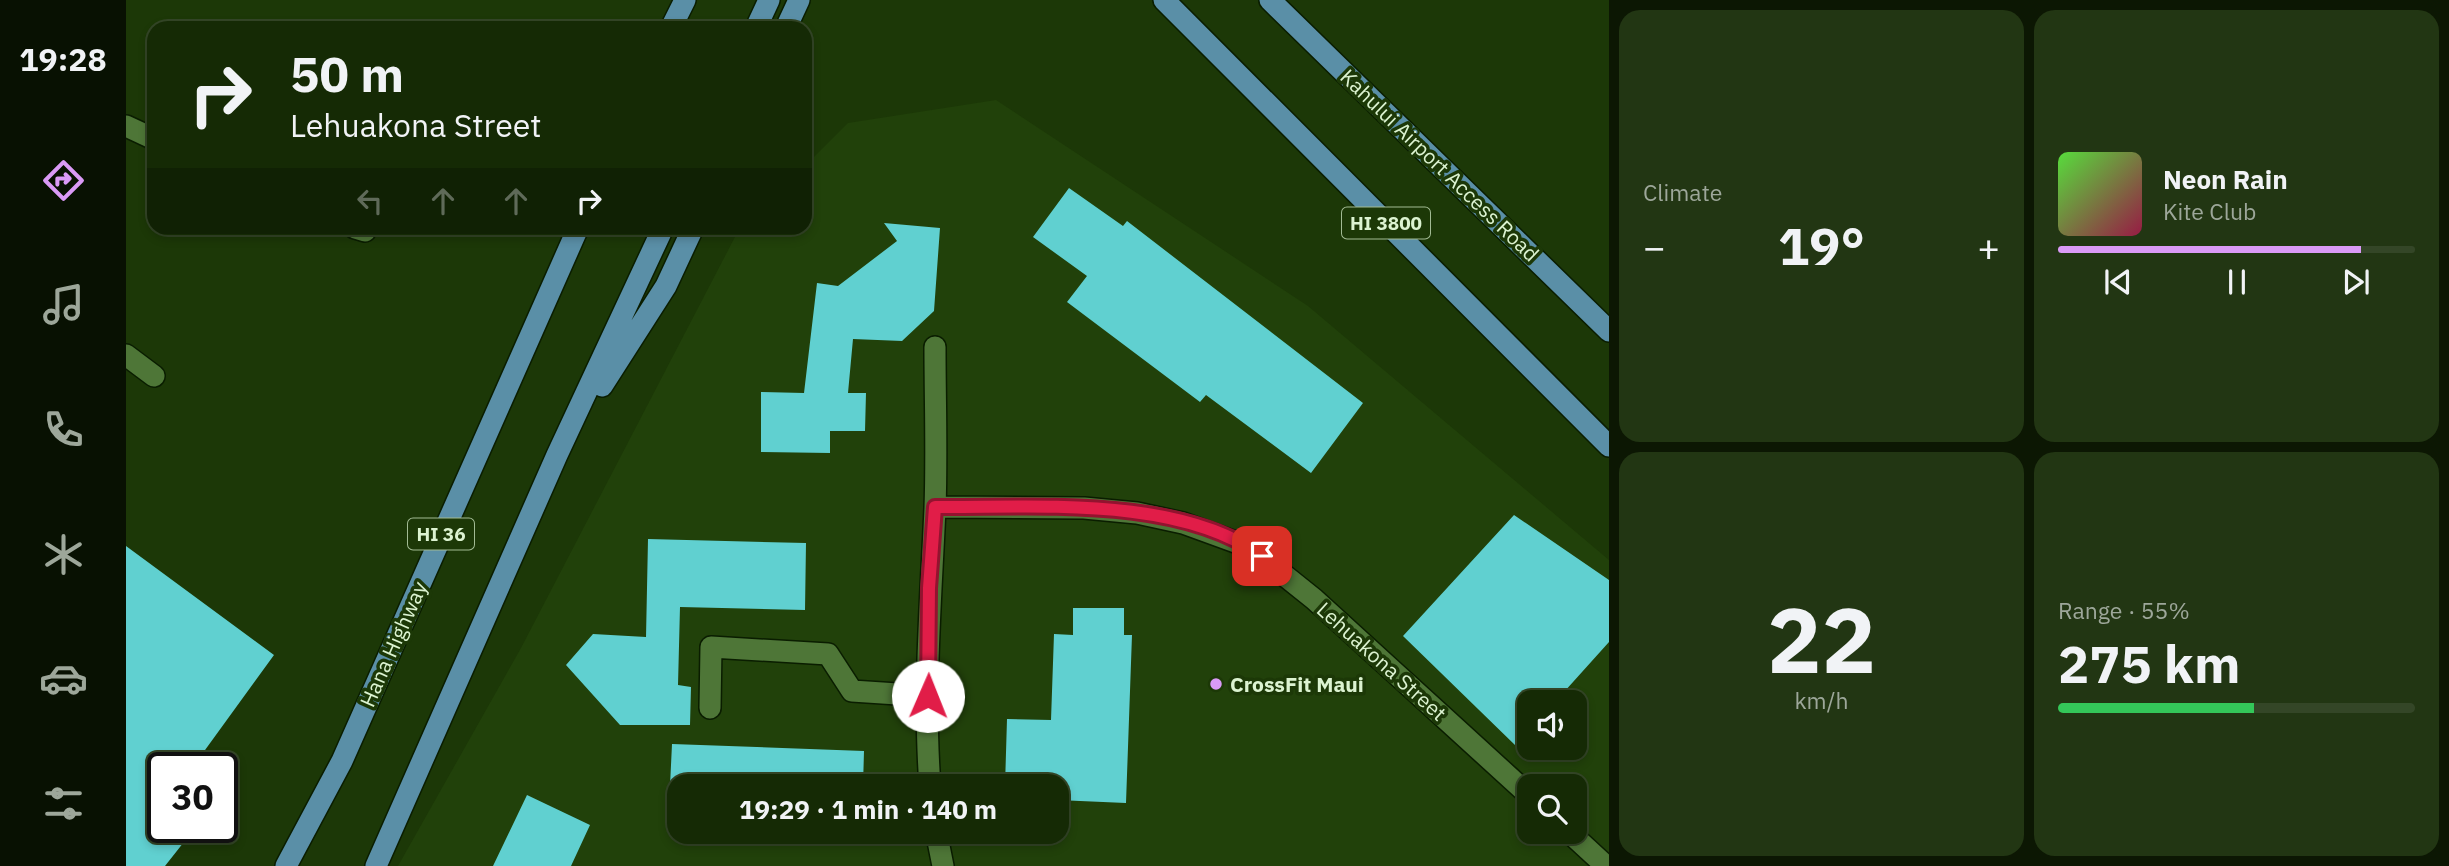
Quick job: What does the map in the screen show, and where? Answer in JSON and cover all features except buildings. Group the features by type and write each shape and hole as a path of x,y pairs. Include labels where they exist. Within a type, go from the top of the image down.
{"main road":[{"path":"674,21 685,0"},
{"path":"759,21 769,0"},
{"path":"789,21 799,0"},
{"name":"HI 3800","path":"1164,0 1609,446"},
{"name":"Kahului Airport Access Road","path":"1270,0 1609,331"},
{"name":"Hana Highway","path":"286,866 342,761 575,235"},
{"path":"376,866 557,455 660,235"},
{"path":"557,455 666,286 690,235"}],"street":[{"path":"126,126 147,136"},
{"path":"929,774 926,739 929,588 935,507 935,347"},
{"path":"126,355 154,376"},
{"name":"Lehuakona Street","path":"935,507 1084,508 1137,513 1183,523 1249,547 1314,599 1517,784"},
{"path":"710,708 711,648 828,654 852,691 928,696"},
{"path":"939,844 943,866"},
{"path":"1582,844 1606,866"}],"shaded area":[{"path":"996,100 1308,306 1609,560 1609,866 398,866 521,648 736,235 812,235 812,159 848,123"}],"place":[{"name":"CrossFit Maui","path":"1216,684"}],"route":[{"path":"928,696 929,588 935,507 1084,508 1137,513 1214,533 1249,547 1262,556"}]}
